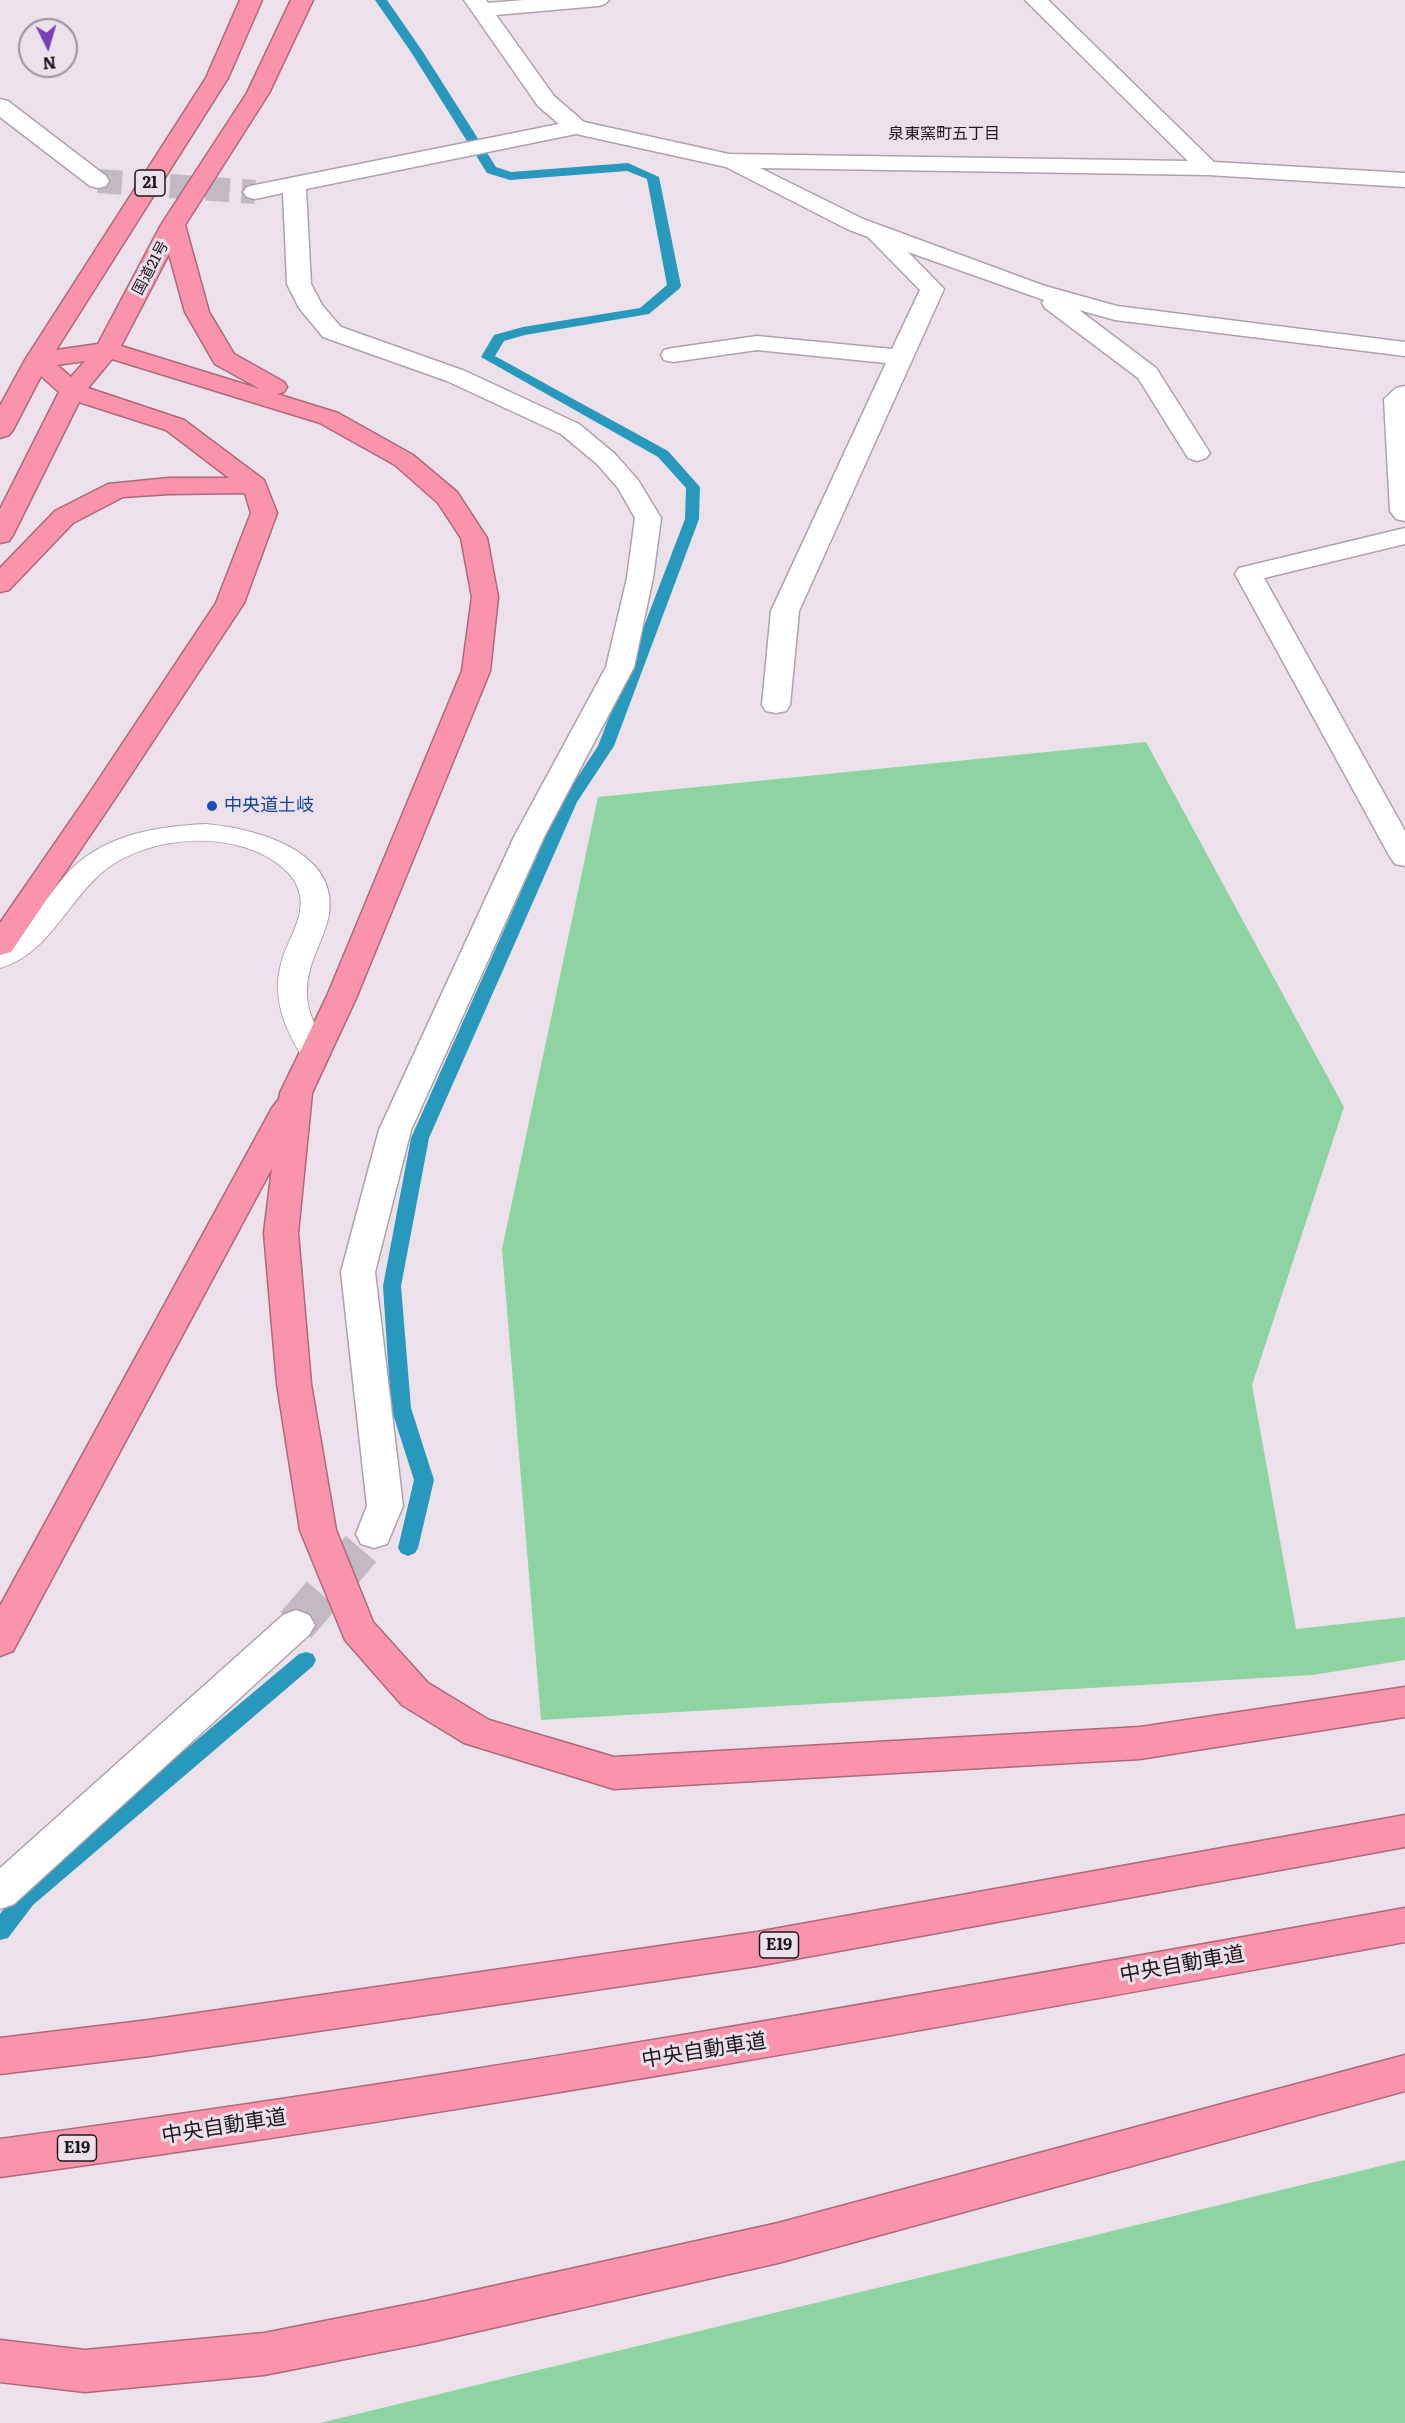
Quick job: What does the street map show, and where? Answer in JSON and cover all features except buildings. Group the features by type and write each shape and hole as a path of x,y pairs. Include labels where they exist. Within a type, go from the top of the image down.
{"highway":[{"name":"21","path":"0,430 37,360 217,78 251,0"},
{"name":"国道21号","path":"0,535 72,391 107,350 173,225 258,93 302,0"},
{"path":"0,1641 296,1093 342,996 476,671 485,597 474,538 447,498 404,460 224,359 197,312 173,225"},
{"path":"37,360 107,350 329,418"},
{"path":"0,945 102,798 230,603 264,513 255,485 175,425 72,391 37,360"},
{"path":"0,584 64,517 117,490 169,486 255,485"},
{"path":"296,1093 281,1233 294,1384 318,1530 358,1630 416,1694 477,1732 614,1773 1140,1743 1405,1702"},
{"name":"E19","path":"0,2056 149,2038 758,1949 1405,1831"},
{"name":"中央自動車道","path":"0,2158 153,2138 777,2040 1405,1924"},
{"path":"0,2361 85,2371 264,2354 426,2322 778,2243 1405,2073"}],"street":[{"path":"478,5 598,0"},
{"path":"1036,0 1208,168"},
{"path":"478,5 546,101 576,127"},
{"path":"0,106 98,181"},
{"path":"255,192 576,127 729,161 1208,168 1405,180"},
{"path":"729,161 855,224 1037,291 1115,313 1405,349"},
{"path":"294,185 299,284 310,308 332,332 456,376 570,429 606,459 629,485 648,518 640,578 620,667 529,837 395,1130 358,1272 385,1506 374,1534"},
{"path":"776,705 784,611 932,289 872,230"},
{"path":"1037,291 1147,373 1197,453"},
{"path":"673,355 757,344 901,357"},
{"path":"1405,393 1397,399 1403,511 1405,513"},
{"path":"1405,536 1248,574 1405,857"},
{"path":"0,1892 296,1625"}],"lane":[{"path":"0,958 34,934 90,868 121,849 158,837 198,832 235,835 268,845 293,861 310,882 315,906 309,931 294,968 295,1012 315,1053"}],"green space":[{"path":"1146,742 1344,1107 1252,1385 1296,1629 1405,1617 1405,1660 1313,1675 541,1720 502,1249 598,797"},
{"path":"1405,2160 1405,2423 320,2423"}],"waterway":[{"path":"381,0 417,52 491,170 510,176 628,167 653,177 674,286 644,311 523,331 499,338 488,357 663,454 693,487 692,519 606,746 569,802 420,1138 392,1286 401,1408 424,1480 408,1548"},
{"path":"0,1931 25,1898 306,1660"}],"tunnel":[{"path":"98,181 255,192"},
{"path":"296,1625 374,1534"}],"place":[{"name":"中央道土岐","path":"212,806"}],"district":[{"name":"泉東窯町五丁目","path":"944,134"}]}
